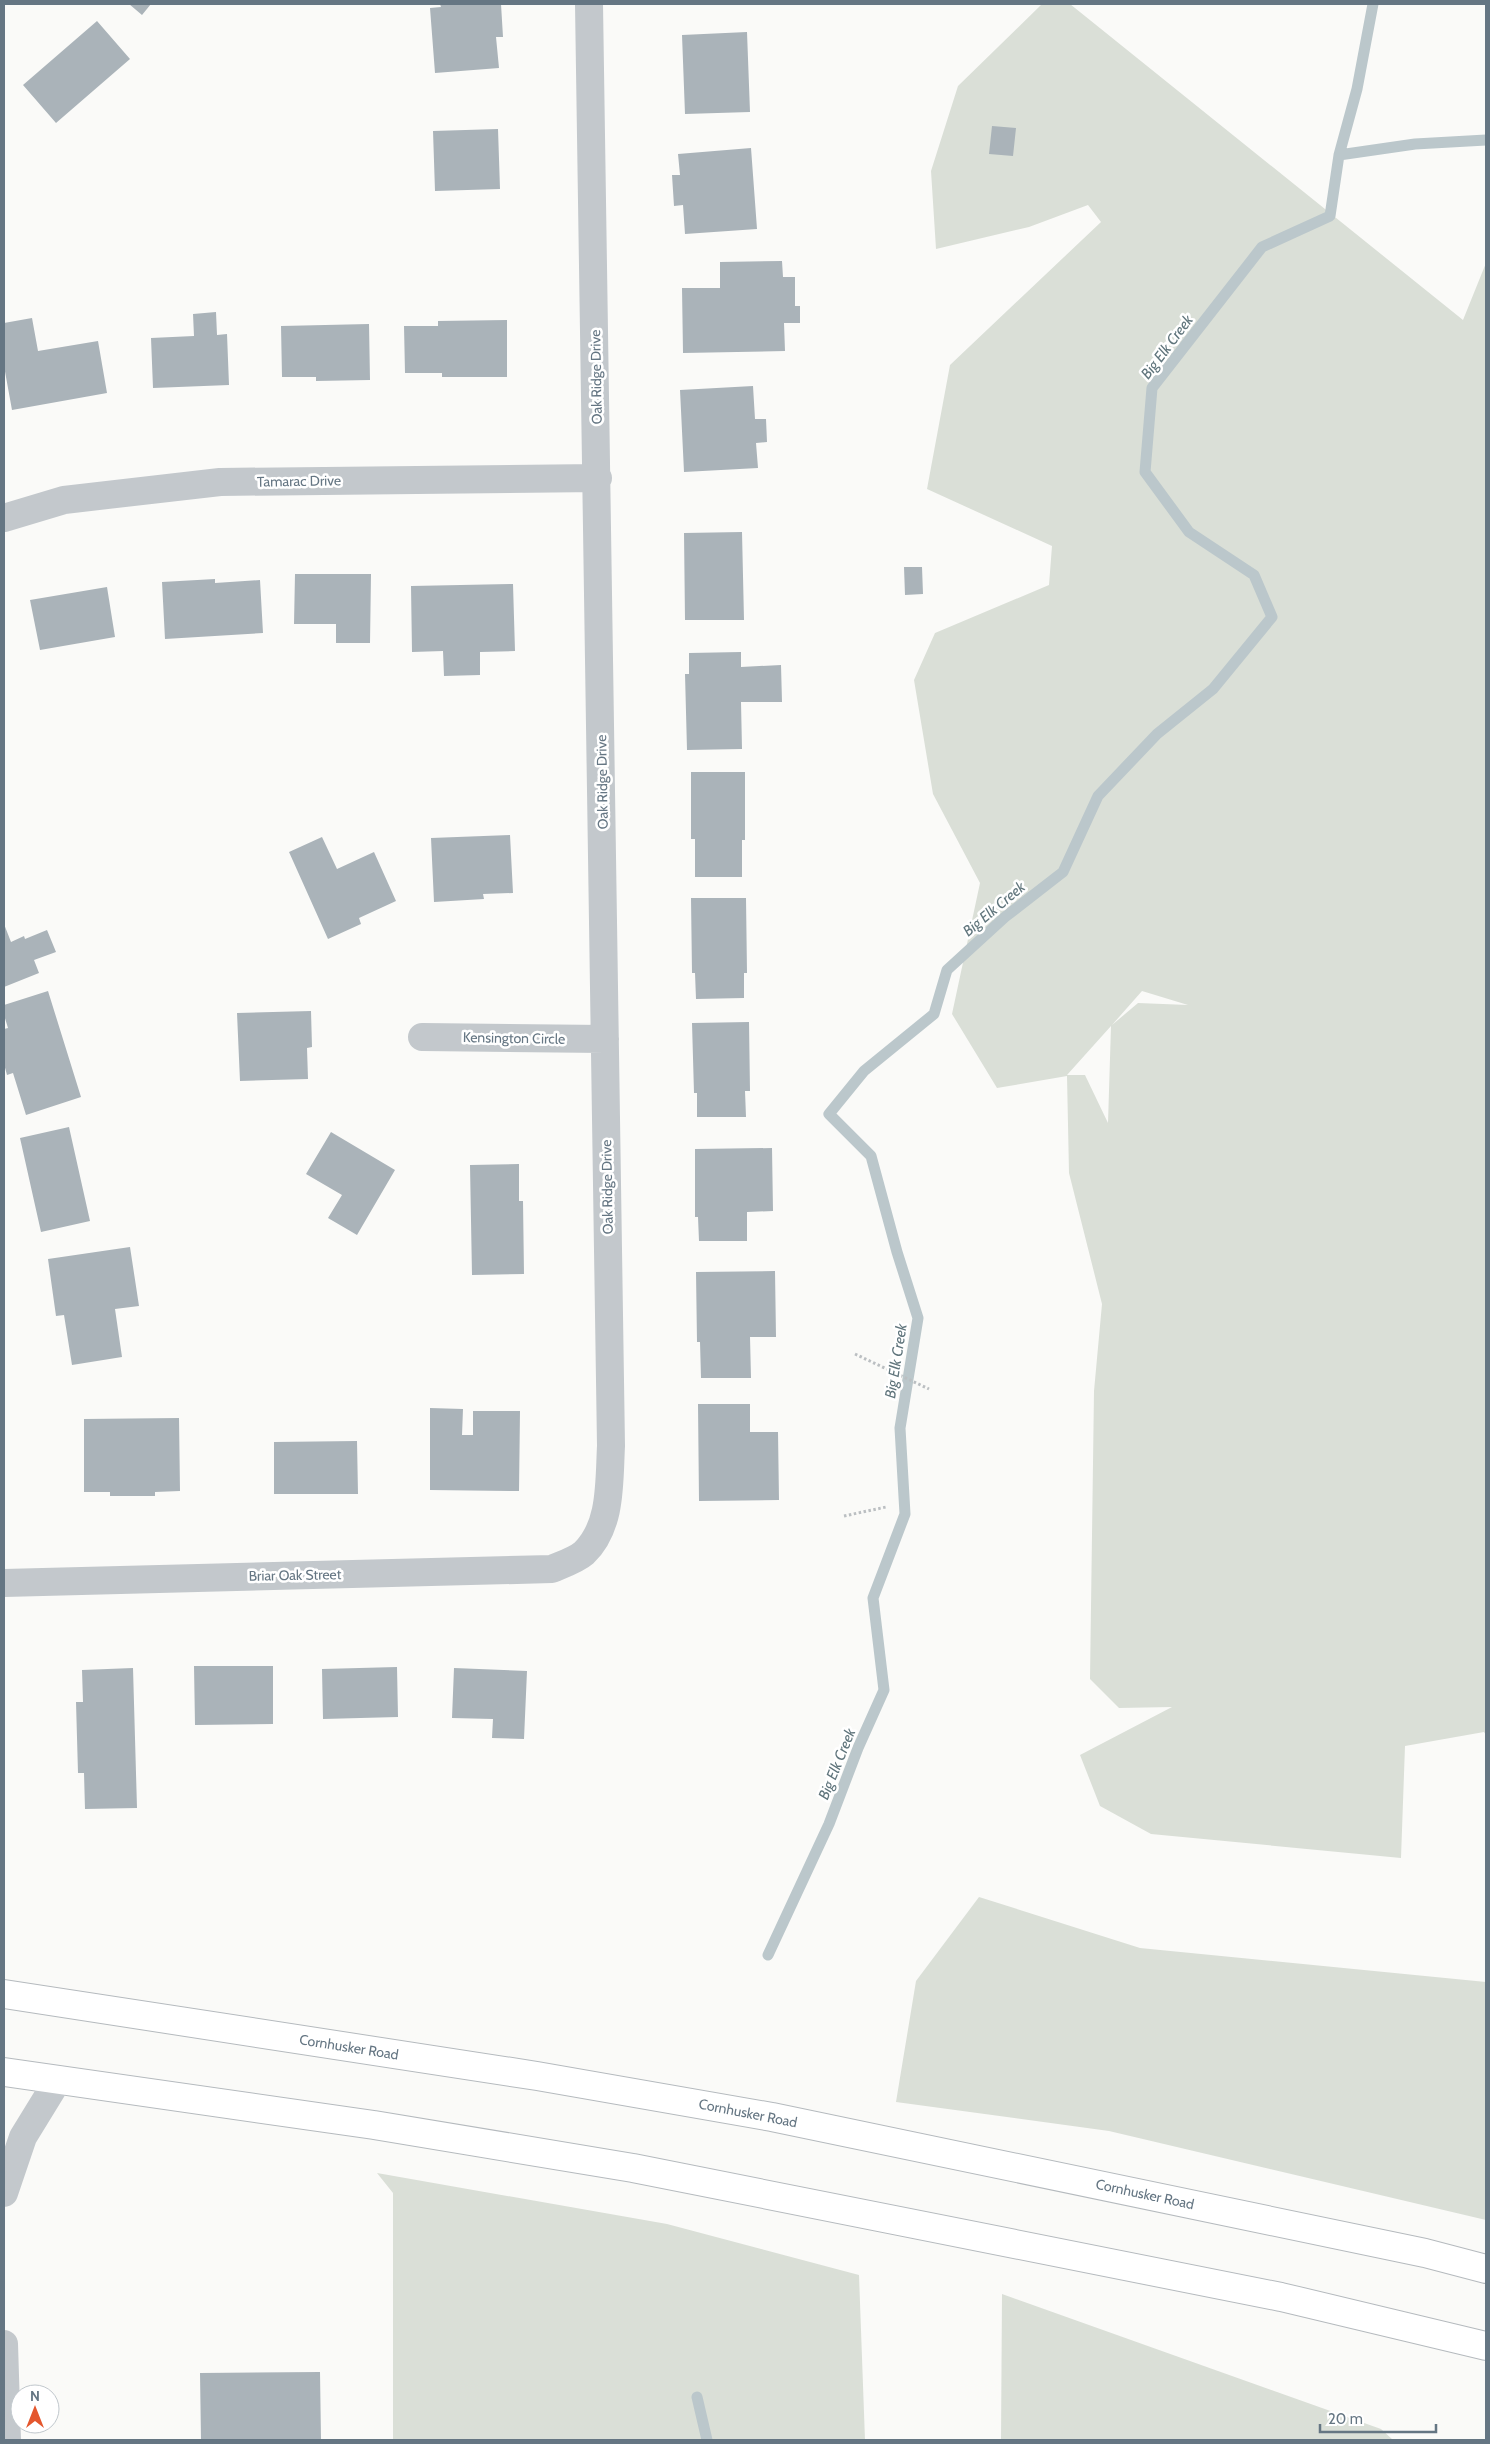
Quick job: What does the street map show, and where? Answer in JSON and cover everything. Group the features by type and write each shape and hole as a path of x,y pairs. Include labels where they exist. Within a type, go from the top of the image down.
{"main road":[{"name":"Cornhusker Road","path":"4,1994 537,2076 772,2116 1406,2249 1486,2268"},
{"path":"4,2072 374,2125 633,2168 1281,2297 1486,2346"}],"street":[{"name":"Oak Ridge Drive","path":"583,1554 602,1525 608,1502 611,1446 598,478 589,4"},
{"name":"Tamarac Drive","path":"4,518 64,500 220,482 598,478"},
{"name":"Kensington Circle","path":"422,1037 605,1039"},
{"name":"Briar Oak Street","path":"4,1583 552,1569 583,1554"},
{"path":"4,2193 23,2137 58,2080"},
{"path":"4,2344 7,2440"}],"path":[{"path":"855,1354 929,1389"},
{"path":"844,1516 886,1507"}],"shaded area":[{"path":"1042,4 1070,4 1463,320 1486,263 1486,1735 1484,1732 1405,1746 1401,1858 1151,1834 1100,1806 1080,1755 1172,1707 1119,1708 1090,1679 1094,1391 1102,1304 1069,1173 1067,1076 997,1088 952,1014 980,883 933,794 914,680 935,633 1049,585 1052,546 927,489 950,365 1101,222 1088,205 1029,227 936,249 931,171 958,86","holes":["1142,991 1188,1005 1138,1003 1112,1025","1111,1026 1108,1123 1085,1075 1067,1075"]},
{"path":"979,1897 1140,1948 1486,1982 1486,2220 1109,2131 896,2102 916,1981"},
{"path":"377,2173 667,2224 859,2275 865,2440 393,2440 393,2193"},
{"path":"1002,2294 1381,2429 1393,2440 1001,2440"}],"building":[{"path":"129,4 151,4 142,15"},
{"path":"440,4 501,4 503,37 496,37 499,68 435,73 430,8 441,7"},
{"path":"97,21 130,59 56,123 23,85"},
{"path":"747,32 750,112 685,114 682,35"},
{"path":"992,126 1016,128 1013,156 989,154"},
{"path":"498,129 500,189 435,191 433,131"},
{"path":"751,148 757,229 685,234 683,205 674,206 672,175 680,175 678,154"},
{"path":"782,261 783,277 795,277 795,306 800,306 800,323 784,323 785,351 683,353 682,288 720,288 720,262"},
{"path":"216,312 217,335 227,334 229,385 153,388 151,338 194,336 193,314"},
{"path":"32,318 38,351 98,341 107,393 12,410 4,366 4,323"},
{"path":"507,320 507,377 442,377 442,373 405,373 404,326 438,326 438,321"},
{"path":"369,324 370,380 316,381 316,377 282,377 281,326"},
{"path":"753,386 755,419 766,419 767,442 756,443 758,468 684,472 680,390"},
{"path":"742,532 744,620 685,620 684,533"},
{"path":"904,567 922,567 923,594 905,595"},
{"path":"295,574 371,574 370,643 336,643 336,624 294,624"},
{"path":"215,579 215,583 260,580 263,633 165,639 162,582"},
{"path":"513,584 515,651 480,652 480,675 444,676 443,651 412,652 411,586"},
{"path":"107,587 115,637 40,650 30,600"},
{"path":"741,652 741,667 781,665 782,702 741,702 742,749 687,750 685,674 689,674 689,653"},
{"path":"691,772 745,772 745,840 742,840 742,877 695,877 695,839 691,839"},
{"path":"510,835 513,893 483,894 484,899 434,902 431,838"},
{"path":"322,837 337,869 374,852 396,901 359,918 361,924 328,939 289,852"},
{"path":"691,898 746,898 747,973 744,973 744,998 696,999 695,973 692,973"},
{"path":"4,924 11,942 24,936 25,939 47,930 56,952 34,960 39,973 4,987"},
{"path":"48,991 81,1097 26,1115 13,1073 7,1075 4,1064 4,1029 8,1028 4,1015 4,1005"},
{"path":"311,1011 312,1047 307,1048 308,1079 240,1081 237,1013"},
{"path":"749,1022 750,1091 745,1091 746,1117 697,1117 697,1093 694,1093 692,1023"},
{"path":"69,1127 90,1221 41,1232 20,1138"},
{"path":"331,1132 395,1170 357,1235 328,1218 342,1195 306,1174"},
{"path":"772,1148 773,1211 747,1212 747,1241 699,1241 698,1217 695,1217 695,1149"},
{"path":"519,1164 519,1201 523,1201 524,1274 472,1275 470,1165"},
{"path":"130,1247 139,1306 115,1309 122,1357 72,1365 64,1315 56,1316 48,1259"},
{"path":"775,1271 776,1337 750,1337 751,1378 701,1378 700,1342 697,1342 696,1272"},
{"path":"698,1404 750,1404 750,1432 778,1432 779,1500 699,1501"},
{"path":"430,1408 463,1409 462,1435 473,1435 473,1411 520,1411 519,1491 430,1490"},
{"path":"179,1418 180,1491 155,1492 155,1496 110,1496 110,1492 84,1492 84,1419"},
{"path":"357,1441 358,1494 274,1494 274,1442"},
{"path":"194,1666 273,1666 273,1724 195,1725"},
{"path":"397,1667 398,1717 323,1719 322,1669"},
{"path":"133,1668 137,1808 85,1809 84,1773 78,1773 76,1702 83,1702 82,1670"},
{"path":"454,1668 527,1671 524,1739 492,1738 493,1719 452,1718"},
{"path":"320,2372 321,2440 201,2440 200,2373"}],"waterway":[{"name":"Big Elk Creek","path":"768,1955 829,1824 858,1748 884,1690 873,1598 905,1514 900,1428 918,1318 897,1252 871,1156 829,1114 864,1071 934,1014 947,970 1005,917 1063,872 1098,796 1157,734 1213,689 1272,617 1254,575 1189,532 1145,472 1152,388 1262,247 1330,216 1339,155 1357,89 1373,4"},
{"path":"1339,155 1415,144 1486,140"},
{"name":"Big Elk Creek","path":"697,2397 707,2440"}]}
